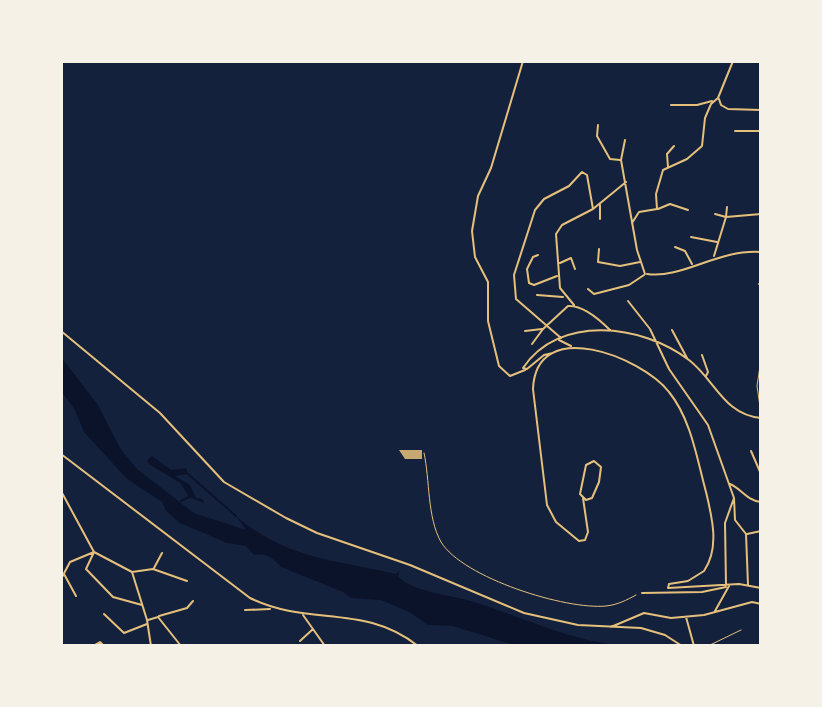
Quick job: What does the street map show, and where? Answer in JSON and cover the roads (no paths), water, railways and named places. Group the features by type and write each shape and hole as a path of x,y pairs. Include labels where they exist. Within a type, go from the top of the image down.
{"street":[{"path":"523,61 491,168 478,196 472,231 475,257 488,282 488,321 499,366 510,376 525,370 544,355 582,349 618,355 654,377 671,393 686,421 713,525 710,559 704,571 695,578 667,586 670,589 748,584 761,588"},
{"path":"671,105 697,105 718,98 733,61"},
{"path":"718,98 721,105 728,109 761,110"},
{"path":"657,209 659,177 702,146 705,118 713,101"},
{"path":"598,125 597,136 610,159 621,160"},
{"path":"735,131 761,131"},
{"path":"625,140 621,160 632,223 645,274"},
{"path":"668,168 667,154 674,146"},
{"path":"571,346 518,302 513,285 535,210 544,200 569,186 582,172 587,175 593,209"},
{"path":"611,331 574,306 560,288 555,239 559,229 593,209 626,182"},
{"path":"600,204 600,219"},
{"path":"632,223 639,212 670,204 688,210"},
{"path":"714,257 727,207"},
{"path":"715,214 726,217 761,214"},
{"path":"691,237 718,242"},
{"path":"675,247 685,251 693,265"},
{"path":"599,249 598,262 620,266 641,262"},
{"path":"588,289 594,294 620,288 645,274 663,274 732,251 761,252"},
{"path":"538,256 533,257 527,267 530,284 558,275"},
{"path":"559,263 570,258 575,269"},
{"path":"537,295 566,297"},
{"path":"628,302 657,341 669,369 708,425 734,498 735,520 746,534 748,584"},
{"path":"532,344 564,308 574,306"},
{"path":"525,331 543,329"},
{"path":"672,330 688,359"},
{"path":"61,331 160,413 215,474 247,498 317,533 410,565 524,613 555,621 656,632 682,646"},
{"path":"525,370 524,366 540,349 560,339 586,331 611,331 657,341 688,359 706,377 713,389 747,417 761,418"},
{"path":"553,353 542,362 534,380 545,497 556,522 578,541 585,540 588,534 581,479 586,465 594,461 600,464 599,484 585,507"},
{"path":"702,355 708,372 706,377"},
{"path":"751,451 761,474"},
{"path":"61,454 242,593 271,609"},
{"path":"729,484 738,487 749,499 761,502"},
{"path":"61,491 94,552 132,572 148,622 151,646"},
{"path":"583,498 589,499"},
{"path":"715,612 728,586 725,523 734,498"},
{"path":"746,534 761,531"},
{"path":"61,579 70,562 94,552"},
{"path":"94,552 86,569 92,577 119,601 143,605"},
{"path":"153,569 162,553"},
{"path":"132,572 139,568 153,569 187,581"},
{"path":"64,572 76,596"},
{"path":"642,593 702,592 723,590 728,586"},
{"path":"104,614 124,633 158,617 187,608 193,601"},
{"path":"611,628 644,613 664,618 715,612 752,602 761,604"},
{"path":"245,610 271,609 376,622 418,646"},
{"path":"302,614 325,646"},
{"path":"686,616 694,646"},
{"path":"158,617 181,646"},
{"path":"300,641 314,629"},
{"path":"93,646 100,642 104,646"}],"water":[{"path":"61,357 98,405 120,448 137,469 194,513 246,530 236,516 255,531 293,550 396,574 400,570 398,576 412,586 474,602 570,635 629,646 517,646 453,626 428,625 409,612 381,600 351,598 343,592 281,567 269,557 254,555 246,546 227,543 180,523 166,511 162,502 127,479 84,432 75,410 61,391"},
{"path":"152,456 171,470 186,468 188,474 175,476 190,485 196,498 203,499 204,503 189,497 180,483 149,464 147,460"}],"waterway":[{"path":"188,474 236,516"},
{"path":"181,501 189,497"}]}
